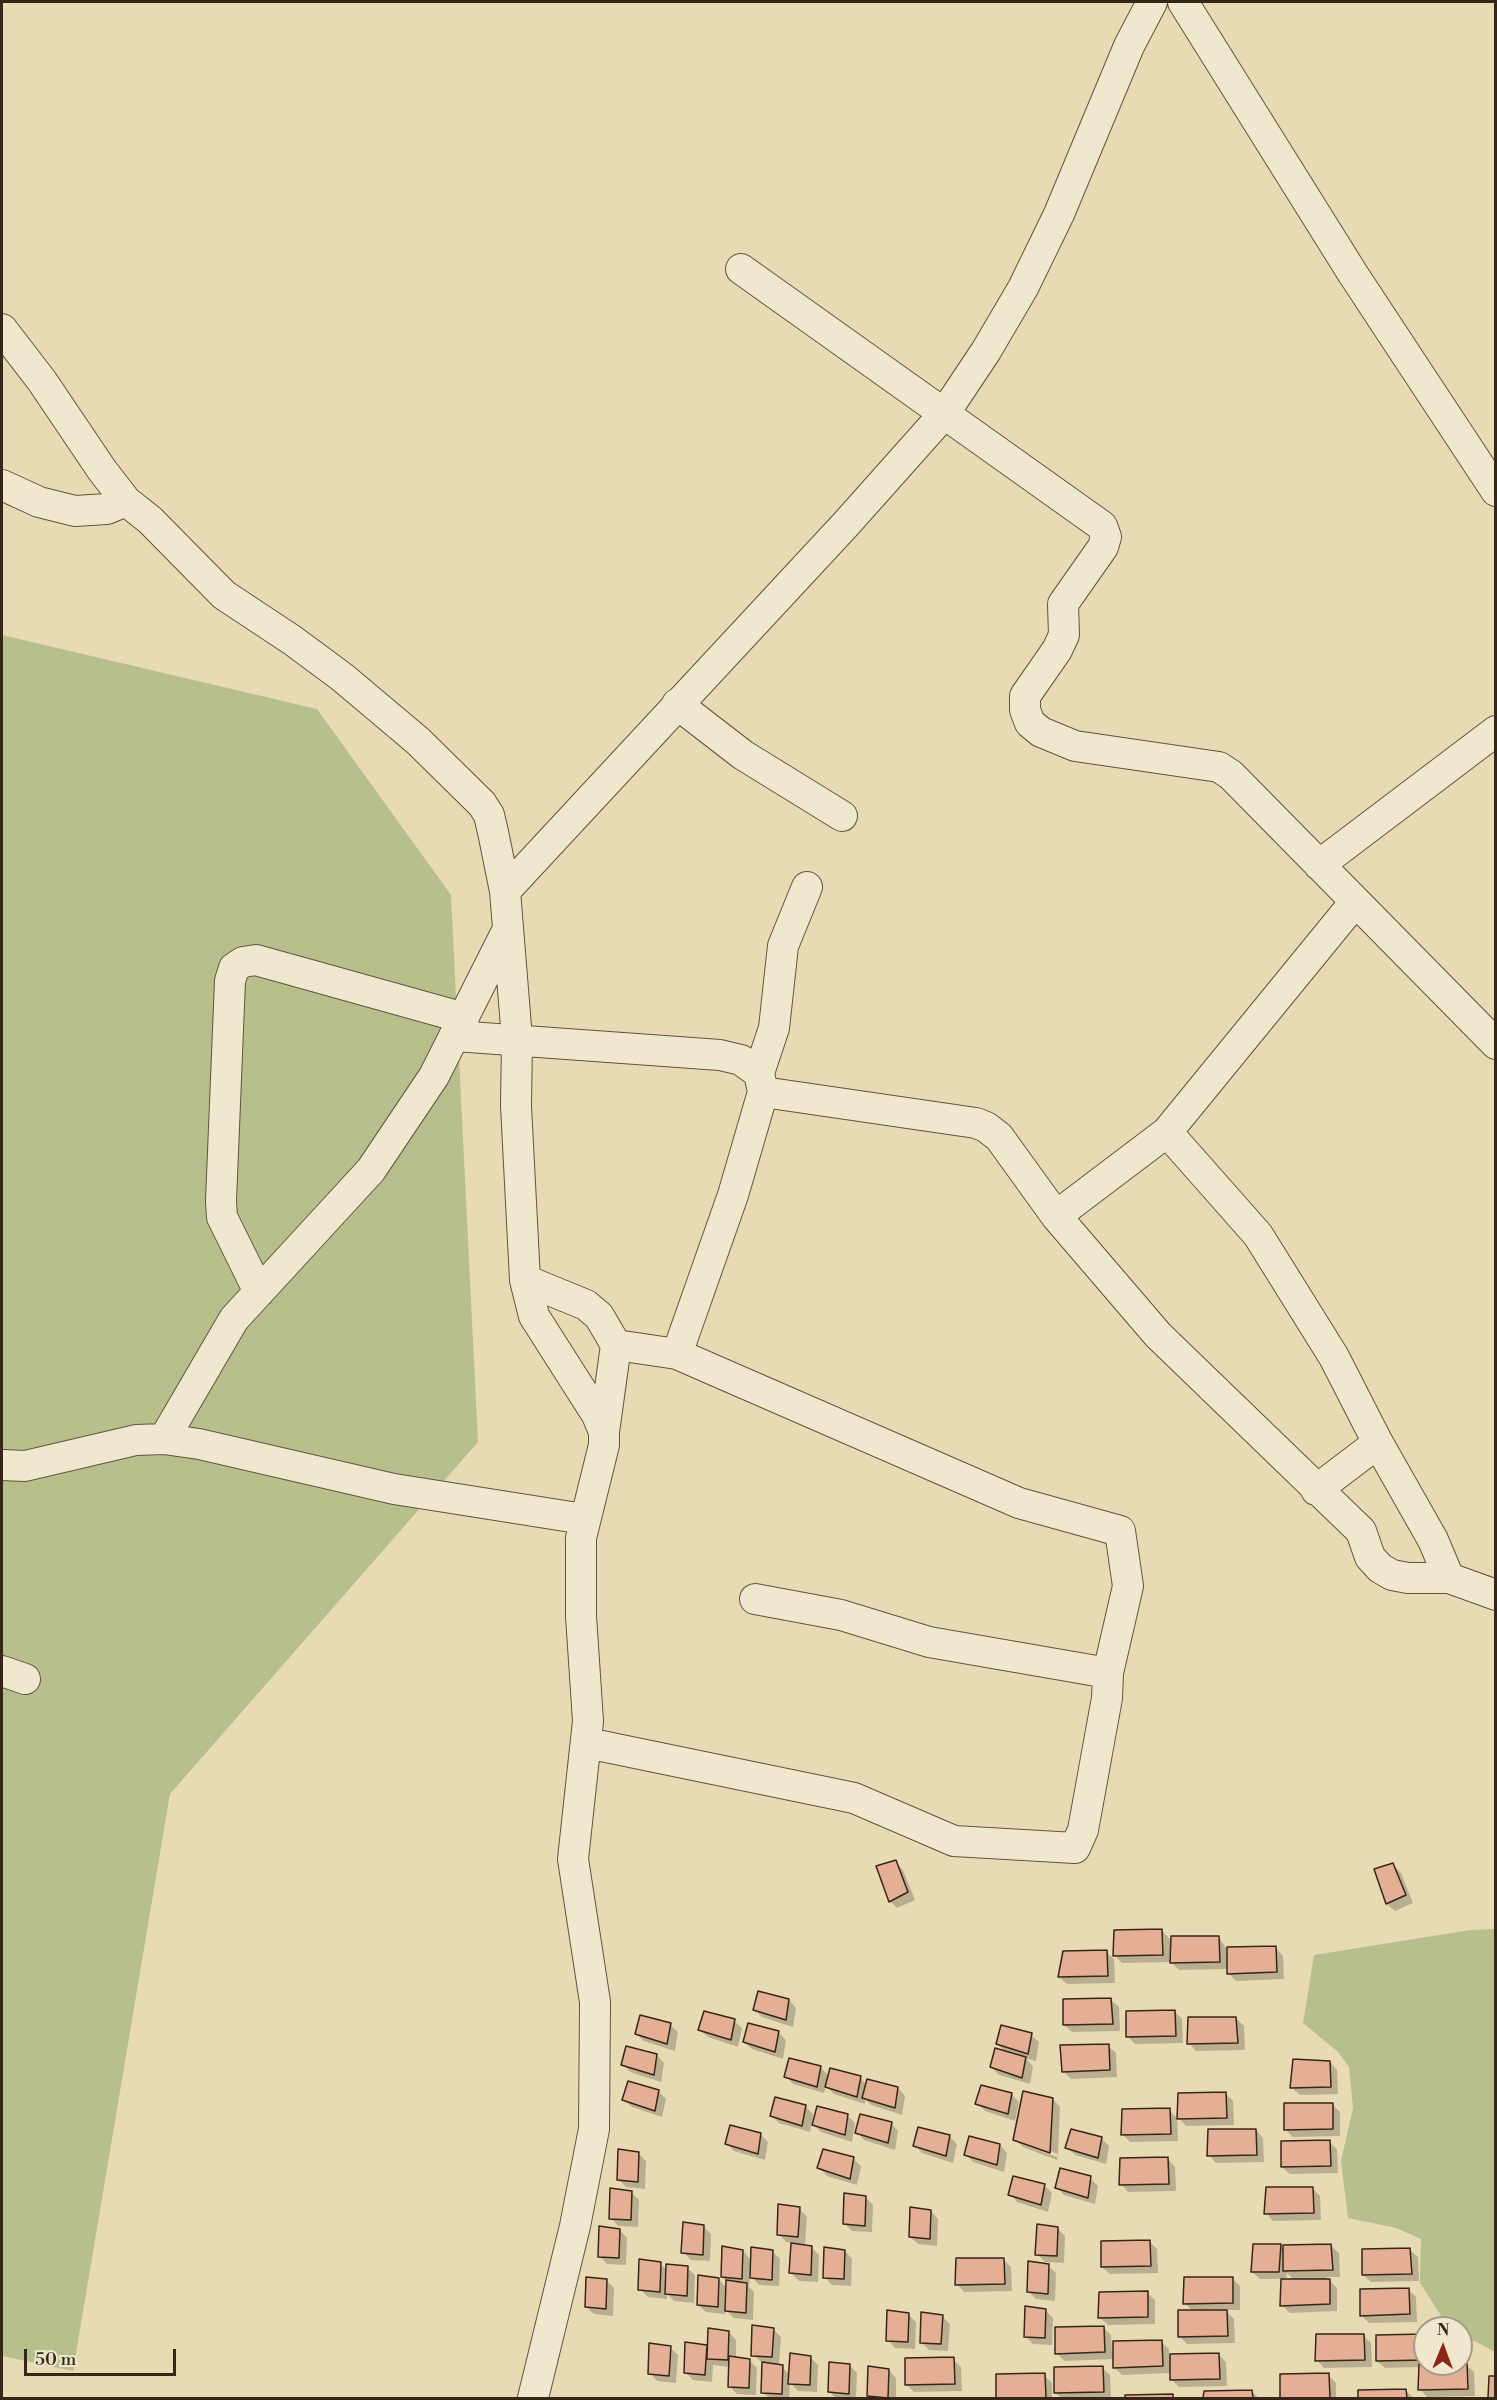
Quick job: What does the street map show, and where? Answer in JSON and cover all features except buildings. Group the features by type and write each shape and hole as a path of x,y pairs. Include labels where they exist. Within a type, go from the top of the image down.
{"street":[{"path":"505,891 846,524 944,414 986,351 1023,288 1059,214 1130,46 1152,2"},
{"path":"1183,2 1353,274 1496,491"},
{"path":"741,269 1102,525 1106,537 1103,547 1063,604 1064,635 1058,650 1025,696 1025,710 1030,723 1041,732 1075,746 1219,766 1496,1044"},
{"path":"2,329 42,381 102,470 126,501 150,520 224,595 292,640 342,677 418,741 482,804 489,816 505,891 517,1039 516,1106 525,1280 534,1316 597,1415 604,1432"},
{"path":"2,485 39,502 75,511 107,509 126,501"},
{"path":"677,704 743,755 842,816"},
{"path":"1319,865 1496,731"},
{"path":"677,1354 733,1195 774,1028 783,946 807,887"},
{"path":"1056,1216 1167,1132 1355,902"},
{"path":"164,1439 234,1318 371,1170 434,1076 508,929"},
{"path":"259,1292 222,1217 221,1201 230,981 234,968 243,962 256,960 459,1027 517,1039 720,1055 741,1060 761,1083 976,1123 987,1127 999,1137 1056,1216 1158,1335 1361,1531 1370,1557 1380,1569 1392,1575 1408,1578 1449,1578 1496,1595"},
{"path":"1167,1132 1258,1235 1334,1358 1378,1443 1433,1540 1449,1578"},
{"path":"525,1280 586,1305 599,1316 616,1345 604,1445 581,1538 581,1616 588,1691 587,1743 573,1859 595,2002 594,2129 575,2226 533,2398"},
{"path":"587,1743 854,1798 954,1841 1075,1848 1083,1830 1107,1698 1108,1673 1128,1586 1120,1531 1019,1503 677,1354 616,1345"},
{"path":"2,1465 25,1466 136,1440 164,1439 199,1444 394,1489 584,1519"},
{"path":"1316,1490 1378,1443"},
{"path":"755,1599 841,1615 929,1642 1108,1673"}],"green space":[{"path":"2,635 317,709 451,895 478,1442 170,1794 73,2371 2,2356"},
{"path":"1496,1929 1495,2352 1473,2340 1473,2316 1441,2316 1420,2283 1421,2239 1396,2228 1348,2218 1341,2161 1353,2108 1349,2067 1338,2052 1303,2023 1314,1955 1470,1930"}]}
